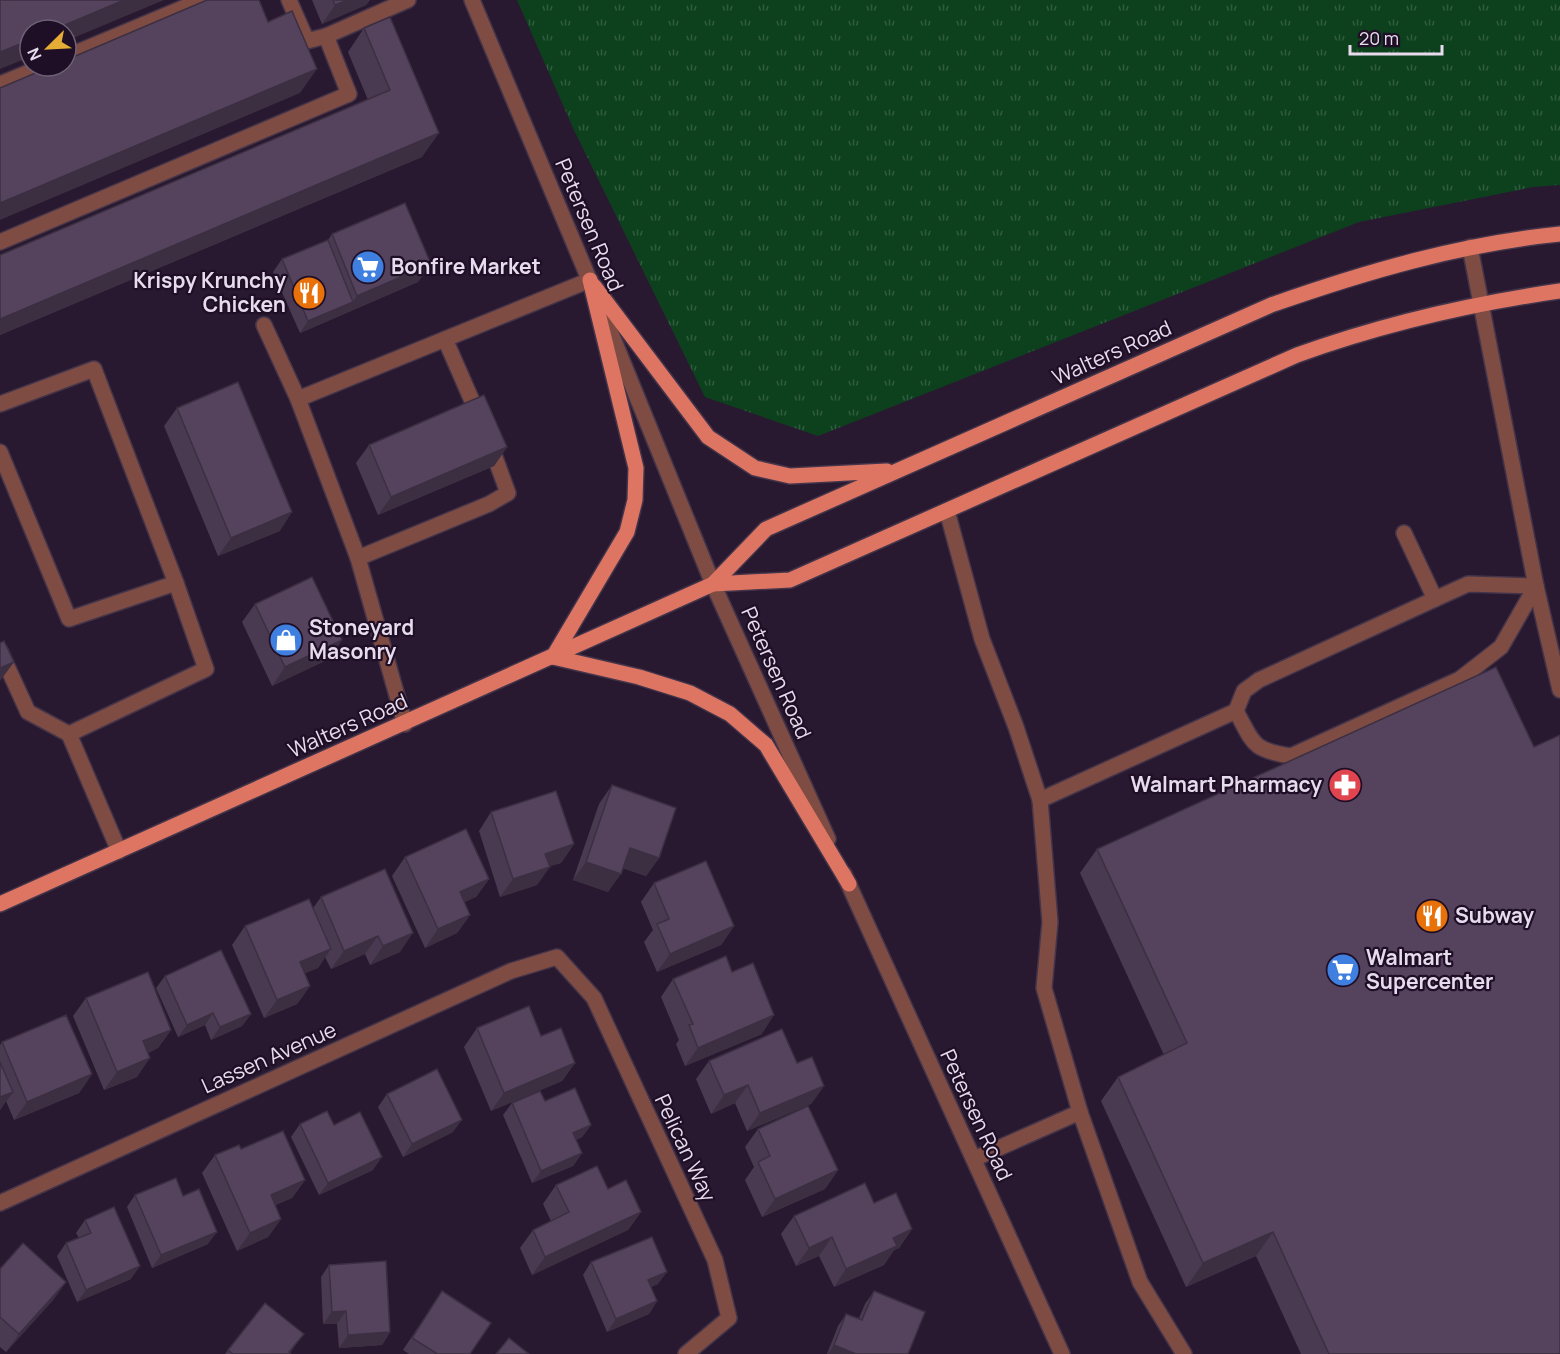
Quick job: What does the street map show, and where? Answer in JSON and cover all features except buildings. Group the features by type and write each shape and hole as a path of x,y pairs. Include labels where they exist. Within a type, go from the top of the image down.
{"main road":[{"name":"Walters Road","path":"0,904 713,584 766,529 1271,305 1340,280 1470,247 1560,234"},
{"path":"590,280 708,437 756,468 790,476 899,470"},
{"path":"590,280 636,468 635,500 627,532 553,657 639,677 690,693 730,714 766,745 849,884"},
{"name":"Walters Road","path":"713,584 790,580 1297,355 1356,333 1482,302 1560,291"}],"street":[{"path":"78,52 202,0"},
{"path":"290,0 307,41 326,36 408,0"},
{"name":"Petersen Road","path":"472,0 590,280 713,584 1062,1354"},
{"path":"0,242 349,94 326,36"},
{"path":"0,84 18,77"},
{"path":"1470,247 1536,586 1560,690"},
{"path":"298,399 590,280"},
{"path":"264,325 298,399 358,558 405,724"},
{"path":"358,558 489,504 508,493 499,464 445,339"},
{"path":"0,404 94,369 176,583 206,669 69,734"},
{"path":"0,452 69,619 176,583"},
{"path":"947,511 982,639 1016,727 1040,800 1050,922 1044,988 1080,1112 1140,1282 1184,1354"},
{"path":"1404,533 1435,599"},
{"path":"1040,800 1236,711 1244,691 1258,680 1468,584 1536,586"},
{"path":"1236,711 1251,740 1265,752 1291,756 1460,679 1501,646 1536,586"},
{"path":"0,651 28,712 69,734 119,851"},
{"name":"Lassen Avenue","path":"0,1203 511,971 557,957"},
{"name":"Pelican Way","path":"557,957 594,998 715,1260 729,1318 686,1354"},
{"path":"974,1159 1080,1112"}],"green space":[{"path":"517,0 1560,0 1560,185 1533,187 1359,222 818,436 705,397 573,128"}],"place":[{"name":"Bonfire Market","path":"368,267"},
{"name":"Krispy Krunchy Chicken","path":"309,293"},
{"name":"Stoneyard Masonry","path":"286,640"},
{"name":"Walmart Pharmacy","path":"1345,785"},
{"name":"Subway","path":"1432,916"},
{"name":"Walmart Supercenter","path":"1343,970"}]}
